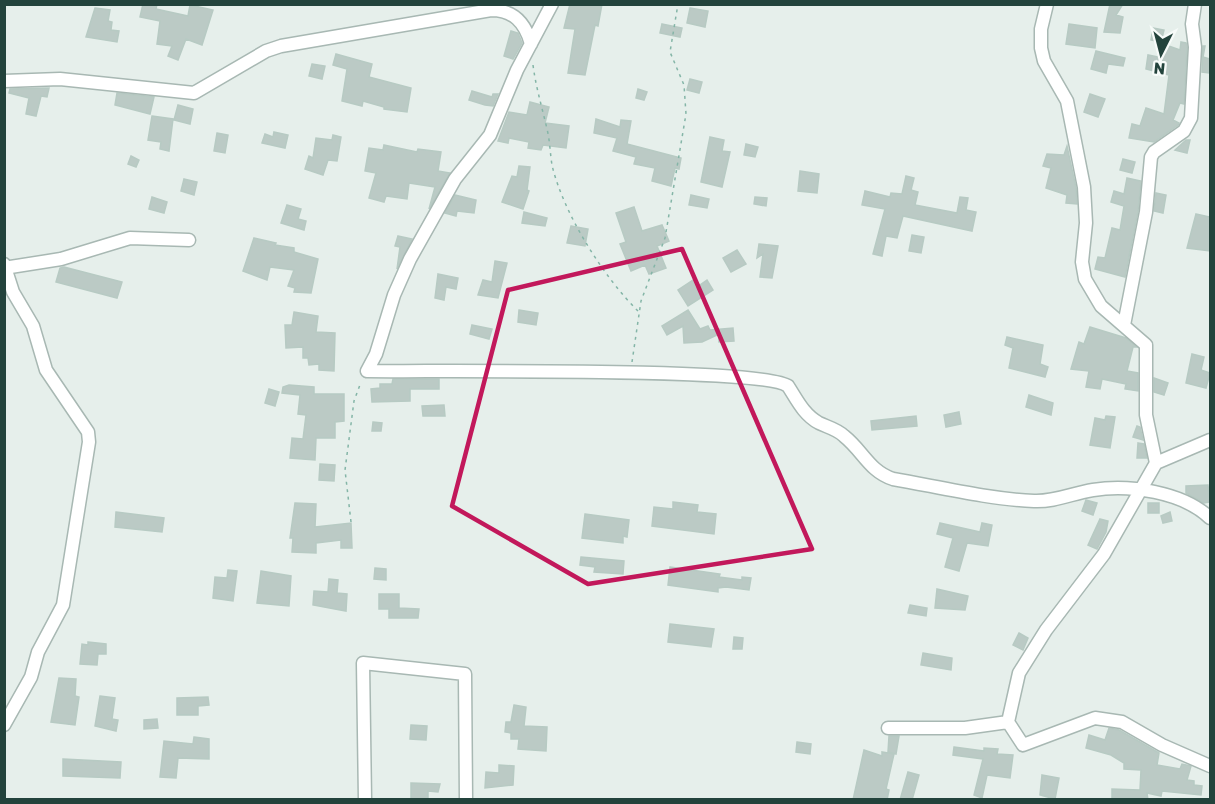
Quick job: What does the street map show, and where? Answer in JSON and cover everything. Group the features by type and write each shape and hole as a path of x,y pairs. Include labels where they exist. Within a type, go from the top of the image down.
{"street":[{"path":"552,4 517,70 490,135 455,179 410,259 394,295 376,354 367,372 630,374 754,378 784,384 813,419 838,431 870,467 880,475 893,479 1035,501 1062,498 1110,487 1142,491 1190,504 1210,518"},
{"path":"1047,4 1040,33 1041,53 1067,101 1084,187 1086,223 1082,262 1085,279 1101,306 1146,345 1146,415 1156,463 1104,554 1046,630 1019,673 1008,722 1023,745 1095,718 1122,722 1162,745 1210,766"},
{"path":"1124,325 1146,212 1151,157 1184,131 1191,118 1195,47 1192,24 1195,4"},
{"path":"4,81 60,79 194,93 266,51 281,46 491,10 507,11 516,17 526,29 531,44"},
{"path":"4,725 31,677 38,652 63,606 89,442 88,432 46,370 33,326 13,292 5,266 62,259 129,238 189,240"},
{"path":"1156,463 1210,440"},
{"path":"365,800 363,663 465,674 466,800"},
{"path":"888,728 965,728 1008,722"}],"path":[{"path":"630,374 645,287 665,238 687,114 684,85 670,52 678,4"},
{"path":"533,65 552,166 562,196 578,227 622,295 640,313"},
{"path":"351,522 345,470 354,401 367,372"}],"highlighted area":[{"path":"682,249 812,549 588,584 452,506 508,290"}],"building":[{"path":"143,4 157,4 156,9 188,16 190,5 213,10 202,45 186,39 178,60 168,56 172,46 157,44 160,21 140,17"},
{"path":"570,4 602,4 598,26 595,25 585,75 568,73 575,29 564,28"},
{"path":"1110,4 1123,4 1116,15 1123,17 1120,33 1104,32"},
{"path":"95,8 110,10 108,21 112,22 111,30 119,31 117,42 86,37"},
{"path":"690,8 708,11 705,27 687,23"},
{"path":"662,24 682,28 680,37 660,33"},
{"path":"1069,24 1097,28 1095,48 1066,44"},
{"path":"1153,28 1164,30 1161,42 1151,40"},
{"path":"511,31 518,33 522,43 513,59 504,56"},
{"path":"1181,42 1186,43 1187,47 1184,104 1180,103 1173,120 1179,123 1178,125 1154,142 1129,138 1132,124 1140,126 1146,108 1164,114 1169,75 1146,69 1148,55 1158,57 1163,44 1180,50"},
{"path":"1203,46 1205,46 1203,57 1210,59 1209,73 1202,72"},
{"path":"1096,51 1125,58 1123,66 1108,64 1106,73 1091,69"},
{"path":"336,54 372,64 369,77 411,88 407,112 384,109 384,107 363,101 362,106 342,101 347,69 333,65"},
{"path":"312,64 325,66 322,79 309,76"},
{"path":"690,79 702,82 699,93 687,90"},
{"path":"49,88 47,97 41,96 36,116 26,114 29,98 9,93 10,89"},
{"path":"638,89 647,92 644,100 636,98"},
{"path":"472,91 492,97 493,94 498,94 493,106 469,100"},
{"path":"117,93 154,97 150,114 115,105"},
{"path":"1090,94 1105,99 1098,117 1084,112"},
{"path":"530,102 549,107 545,123 569,126 566,148 543,145 541,150 528,148 529,142 509,138 508,143 498,141 509,112 527,115"},
{"path":"178,105 193,109 190,124 174,120"},
{"path":"152,116 173,119 169,151 160,149 161,142 148,140"},
{"path":"596,119 620,127 621,120 631,121 627,144 681,158 679,169 675,168 671,186 652,181 655,168 634,164 636,157 613,151 617,138 594,133"},
{"path":"274,132 288,135 285,148 262,143 265,134 273,137"},
{"path":"217,133 228,135 225,153 214,151"},
{"path":"333,135 341,137 337,161 328,160 323,175 305,169 309,156 313,158 316,138 332,140"},
{"path":"710,137 724,140 722,151 730,152 722,187 701,182"},
{"path":"1186,140 1190,140 1187,153 1175,150"},
{"path":"746,144 758,147 755,157 744,155"},
{"path":"384,145 417,152 418,149 441,152 438,171 450,173 429,209 435,187 409,183 407,199 386,196 384,202 369,198 376,173 365,171 369,148 383,150"},
{"path":"1067,146 1077,204 1066,203 1067,195 1046,188 1051,168 1043,166 1047,154 1064,155"},
{"path":"131,156 139,160 136,167 128,164"},
{"path":"1123,159 1135,162 1132,173 1120,170"},
{"path":"519,166 530,167 527,190 529,191 523,209 502,202 512,176 517,177"},
{"path":"800,171 819,174 817,193 798,191"},
{"path":"906,176 914,178 911,190 918,192 915,205 957,213 960,197 968,198 966,210 976,212 972,231 903,216 897,238 886,236 882,256 873,254 885,209 862,205 865,191 890,197 891,193 902,194"},
{"path":"1127,178 1141,181 1138,211 1125,277 1095,269 1098,257 1105,258 1112,228 1120,230 1124,206 1111,202 1114,191 1124,194"},
{"path":"184,179 197,182 194,195 181,191"},
{"path":"1156,193 1166,195 1163,213 1154,211"},
{"path":"455,195 476,200 474,213 457,211 456,216 445,213"},
{"path":"691,195 709,199 707,208 689,205"},
{"path":"152,197 167,202 164,213 149,209"},
{"path":"755,197 767,198 766,206 754,204"},
{"path":"287,205 301,209 298,219 306,221 304,230 281,223"},
{"path":"634,207 642,231 662,225 669,241 657,246 666,268 649,274 645,265 631,271 620,244 626,242 616,213"},
{"path":"524,212 547,218 545,226 522,223"},
{"path":"1196,214 1210,217 1210,251 1187,248"},
{"path":"571,226 588,229 585,246 567,243"},
{"path":"912,235 924,237 921,253 909,251"},
{"path":"398,236 412,239 397,269 400,247 395,246"},
{"path":"254,238 294,248 294,252 318,259 311,293 294,292 295,288 288,286 294,270 270,267 267,280 243,271"},
{"path":"759,244 778,246 772,278 760,277 763,254 757,258"},
{"path":"737,250 746,264 731,272 723,258"},
{"path":"495,261 507,263 498,298 478,295 483,280 492,282"},
{"path":"64,267 122,282 117,298 56,282 60,268"},
{"path":"438,274 458,278 456,289 446,287 444,300 435,298"},
{"path":"693,280 697,287 707,280 713,290 688,306 678,290"},
{"path":"519,310 538,313 536,325 518,322"},
{"path":"688,310 700,329 708,326 710,330 733,328 734,341 719,342 719,334 702,342 684,343 683,326 667,335 662,326"},
{"path":"294,312 318,316 316,332 335,333 334,371 319,370 319,364 309,365 308,358 303,358 303,347 286,348 285,325 292,325"},
{"path":"472,325 492,329 489,339 470,334"},
{"path":"1090,327 1126,338 1136,347 1133,347 1127,371 1138,373 1138,391 1125,389 1126,384 1102,379 1100,389 1086,387 1089,371 1071,369 1079,342 1084,344"},
{"path":"1007,337 1043,345 1040,364 1048,367 1045,377 1009,368 1013,348 1005,345"},
{"path":"1192,354 1204,357 1201,370 1210,373 1206,388 1186,383"},
{"path":"1154,378 1168,383 1164,395 1154,392"},
{"path":"393,379 439,379 439,389 410,389 410,401 372,402 371,389 380,388 380,384 392,384"},
{"path":"289,385 314,387 314,394 344,394 344,421 335,422 335,438 316,438 315,460 290,458 292,438 303,439 306,415 298,414 300,395 282,393 283,387"},
{"path":"269,389 279,392 275,406 265,403"},
{"path":"1029,395 1053,403 1051,415 1026,407"},
{"path":"444,405 445,416 423,416 422,406"},
{"path":"959,412 961,424 946,427 944,415"},
{"path":"916,416 917,426 872,430 871,421"},
{"path":"1106,416 1115,417 1110,448 1090,445 1095,418 1105,420"},
{"path":"373,422 382,423 381,431 372,431"},
{"path":"1137,426 1140,427 1143,440 1133,437"},
{"path":"1138,443 1144,444 1147,458 1137,458"},
{"path":"320,464 335,465 334,481 319,480"},
{"path":"1208,485 1210,502 1204,503 1186,493 1186,486"},
{"path":"1086,500 1097,503 1093,515 1082,511"},
{"path":"673,502 698,505 697,512 716,514 714,534 652,526 654,507 673,509"},
{"path":"295,503 316,504 315,527 351,523 352,548 341,548 341,540 316,543 316,553 292,552 293,538 290,538"},
{"path":"1148,503 1159,503 1159,513 1148,513"},
{"path":"116,512 164,518 162,532 115,527"},
{"path":"1170,512 1172,521 1163,523 1161,516"},
{"path":"585,514 629,520 627,537 623,536 623,543 582,538"},
{"path":"1100,519 1108,521 1106,532 1097,549 1088,545"},
{"path":"940,523 980,532 982,523 992,525 988,546 967,543 959,571 945,567 953,538 937,534"},
{"path":"581,557 624,561 623,574 594,572 595,567 580,565"},
{"path":"670,567 720,574 719,577 742,580 742,577 751,578 749,590 726,587 718,588 718,592 668,585"},
{"path":"375,568 386,569 386,580 374,579"},
{"path":"228,570 237,571 233,601 213,598 215,577 227,578"},
{"path":"261,571 291,576 289,606 257,603"},
{"path":"329,579 338,580 337,593 347,594 346,611 313,605 314,591 328,592"},
{"path":"937,589 968,596 965,610 935,608"},
{"path":"379,594 399,594 399,608 419,609 418,618 389,618 389,609 379,609"},
{"path":"910,605 927,608 926,616 908,613"},
{"path":"670,624 714,629 711,647 668,642"},
{"path":"1019,633 1028,638 1023,650 1013,645"},
{"path":"734,637 743,638 742,649 733,649"},
{"path":"88,642 106,644 106,654 98,654 97,665 80,664 82,644 88,645"},
{"path":"923,653 952,658 951,670 921,665"},
{"path":"59,678 76,679 75,696 79,697 75,725 51,722"},
{"path":"100,696 115,698 112,719 118,720 116,731 95,726"},
{"path":"208,697 209,705 198,706 198,715 177,715 177,698"},
{"path":"514,705 526,707 524,726 547,727 546,751 518,749 519,739 511,739 511,733 505,732 506,722 511,722"},
{"path":"157,719 158,728 144,729 144,720"},
{"path":"411,725 427,726 426,740 410,739"},
{"path":"1109,728 1119,730 1159,753 1157,765 1180,769 1182,764 1191,766 1187,780 1194,781 1194,785 1202,786 1201,795 1162,791 1161,796 1147,793 1148,800 1112,800 1112,789 1140,790 1141,770 1124,769 1124,763 1111,755 1086,748 1089,735 1105,740"},
{"path":"889,736 899,736 896,754 888,752"},
{"path":"194,737 209,739 209,759 178,758 176,778 160,777 164,741 193,744"},
{"path":"797,742 811,744 810,754 796,752"},
{"path":"954,747 984,751 984,748 998,749 997,754 1013,755 1010,778 987,775 982,798 974,795 983,759 953,755"},
{"path":"864,750 882,756 882,752 894,754 886,789 889,790 887,800 853,800"},
{"path":"63,759 121,762 120,778 63,776"},
{"path":"499,765 514,766 513,785 485,788 486,772 499,773"},
{"path":"908,772 919,775 912,800 900,800"},
{"path":"1042,775 1059,778 1055,799 1040,795"},
{"path":"411,783 440,784 438,792 428,791 428,800 411,800"}]}
